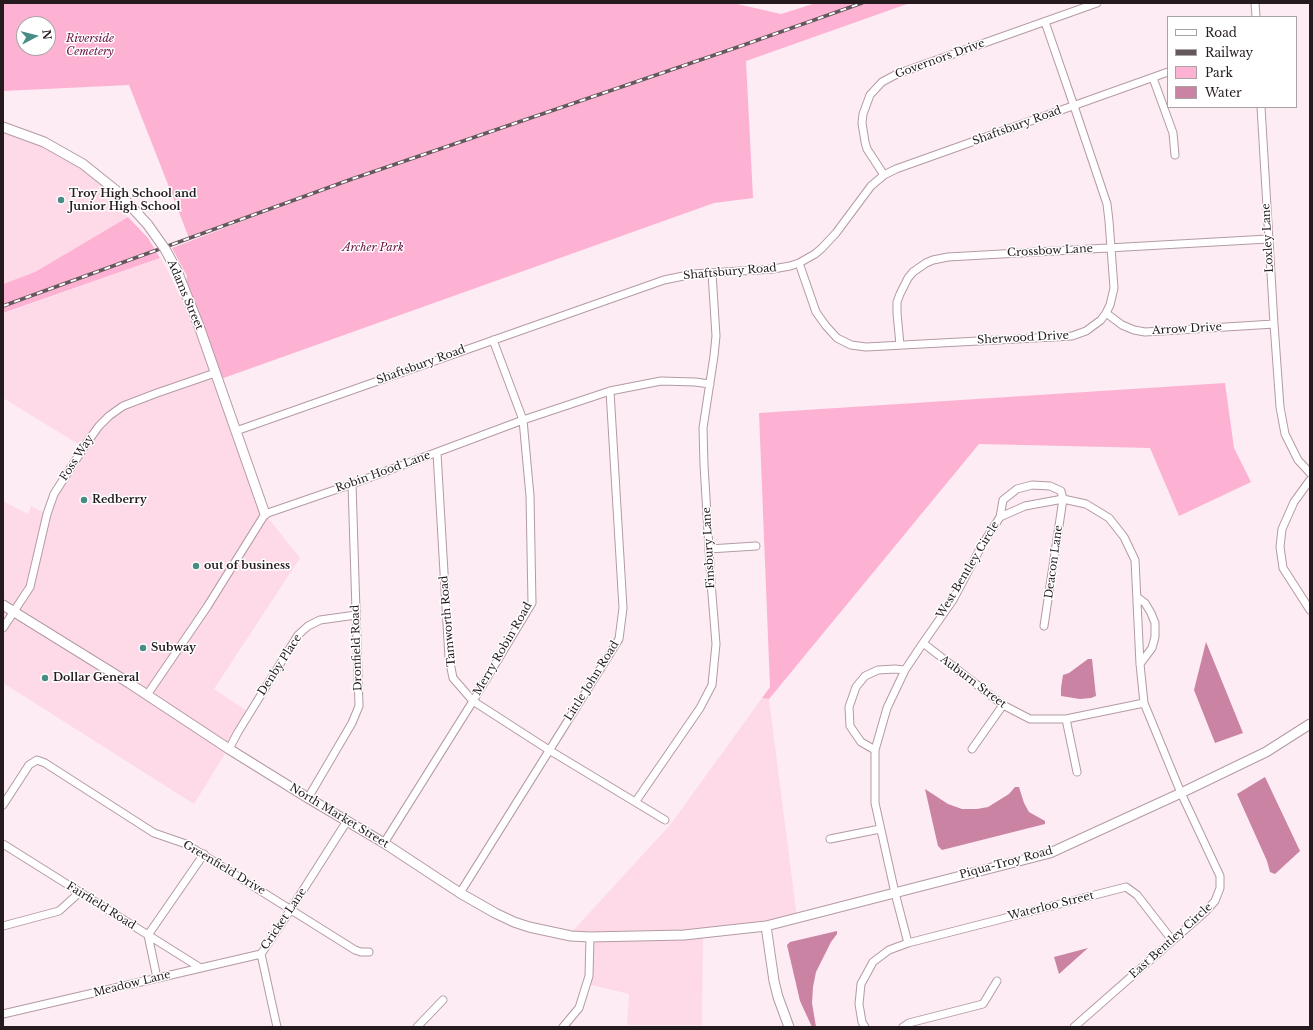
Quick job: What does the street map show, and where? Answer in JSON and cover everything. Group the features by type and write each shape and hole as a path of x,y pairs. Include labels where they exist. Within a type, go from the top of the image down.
{"street":[{"name":"Governors Drive","path":"884,175 867,149 862,123 870,95 888,78 1097,3"},
{"path":"1256,3 1256,16"},
{"name":"Sherwood Drive","path":"799,263 816,312 826,326 838,338 851,345 866,347 1072,336 1093,327 1106,313 1110,305 1114,288 1106,204 1045,22"},
{"name":"Shaftsbury Road","path":"236,431 664,280 685,275 774,270 799,263 815,254 822,248 836,233 871,186 884,175 896,169 1167,72"},
{"path":"1153,78 1173,132 1175,154"},
{"name":"Loxley Lane","path":"1261,108 1268,239 1280,407 1285,434 1298,460 1310,473"},
{"name":"Adams Street","path":"3,127 44,142 83,164 118,192 148,224 165,249 177,271 199,326 265,514"},
{"name":"Crossbow Lane","path":"900,345 897,302 900,294 908,278 913,272 933,260 948,257 1268,239"},
{"name":"Finsbury Lane","path":"636,801 700,708 712,685 716,644 704,466 703,428 716,336 712,273"},
{"name":"Arrow Drive","path":"1106,313 1122,325 1134,330 1145,332 1274,324"},
{"name":"Merry Robin Road","path":"384,843 473,701 532,603 530,496 523,420 493,340"},
{"name":"Foss Way","path":"3,628 15,612 30,587 47,514 52,499 84,447 99,426 122,406 215,373"},
{"name":"Robin Hood Lane","path":"265,514 352,484 523,420 610,391 661,381 710,384"},
{"name":"Little John Road","path":"460,893 619,639 624,608 610,391"},
{"name":"Tamworth Road","path":"437,453 449,658 453,678 473,701 549,750 636,801 665,820"},
{"path":"1310,480 1294,502 1282,529 1280,548 1283,568 1310,610"},
{"name":"Dronfield Road","path":"308,798 352,723 359,706 352,484"},
{"path":"1000,517 1003,500 1017,489 1032,485 1050,486 1062,491 1063,498"},
{"name":"West Bentley Circle","path":"895,893 875,802 875,750 887,708 905,670 953,600 981,547 1000,517 1026,506 1063,498 1086,504 1109,518 1124,537 1135,560 1138,597 1140,664 1144,703 1181,793"},
{"name":"Deacon Lane","path":"1044,626 1063,498"},
{"path":"147,695 207,607 265,514"},
{"path":"709,549 756,546"},
{"path":"1138,597 1145,603 1151,612 1155,623 1155,637 1152,648 1140,664"},
{"name":"North Market Street","path":"3,605 147,695 229,749 384,843 460,893 495,913 529,927 571,936 684,935 703,932"},
{"name":"Denby Place","path":"229,749 298,635 308,626 320,620 356,615"},
{"name":"Auburn Street","path":"923,643 1003,706 1030,719 1066,720 1144,703"},
{"path":"875,750 861,742 850,726 849,706 856,687 865,676 878,670 905,670"},
{"path":"972,749 1003,706"},
{"path":"1066,720 1077,772"},
{"name":"Piqua-Troy Road","path":"703,932 766,926 1050,853 1266,752 1310,724"},
{"name":"Greenfield Drive","path":"3,805 29,765 37,760 45,763 154,833 186,844 355,950 369,952"},
{"name":"East Bentley Circle","path":"1074,1027 1215,902 1220,888 1220,876 1181,793"},
{"name":"Cricket Lane","path":"277,1027 261,954 347,821"},
{"path":"830,839 880,829"},
{"name":"Fairfield Road","path":"3,844 199,967"},
{"path":"157,978 148,935 204,854"},
{"name":"Waterloo Street","path":"908,943 1126,887 1138,895 1172,940"},
{"path":"3,926 59,911 80,892"},
{"path":"865,1027 862,1022 859,1004 860,984 873,962 889,950 908,943 895,893"},
{"path":"766,926 774,981 789,1027"},
{"path":"563,1027 579,1008 589,976 590,937"},
{"name":"Meadow Lane","path":"3,1014 199,967 261,954"},
{"path":"902,1027 909,1023 983,1004 997,981"},
{"path":"417,1027 443,1000"}],"shaded area":[{"name":"Troy High School and Junior High School","path":"3,127 30,136 118,192 119,208 128,217 35,272 3,284"},
{"path":"160,258 167,269 179,295 199,326 265,514 300,558 214,689 250,713 194,804 3,683 3,501 28,514 31,506 47,514 83,447 3,398 3,316 5,313"},
{"path":"762,698 769,699 797,918 703,932 702,1025 627,1025 629,994 587,984 590,937 569,935 670,825"}],"green space":[{"path":"3,3 733,3 781,14 816,3 910,3 746,61 753,198 714,203 218,380 185,289 187,276 172,248 324,190 189,238 129,85 3,91"},
{"path":"128,217 148,238 160,258 3,313 3,284 35,272"},
{"path":"1225,383 1234,448 1251,482 1179,516 1150,448 979,444 769,699 762,698 770,687 759,413"}],"water":[{"path":"1206,642 1243,733 1215,743 1194,690"},
{"path":"1088,659 1092,659 1096,696 1080,699 1061,696 1063,675 1069,673"},
{"path":"1265,777 1300,851 1275,874 1270,872 1267,861 1237,794"},
{"path":"1015,787 1019,787 1024,803 1029,812 1045,821 1045,824 942,850 938,846 925,789 948,804 962,809 977,809 988,807 1009,794"},
{"path":"837,931 837,934 831,942 816,972 812,1003 816,1027 812,1027 800,1001 787,945 790,942"},
{"path":"1088,948 1059,974 1054,957"}],"railway":[{"path":"3,306 352,179 862,3"}],"place":[{"name":"Troy High School and Junior High School","path":"61,200"},
{"name":"Redberry","path":"84,500"},
{"name":"out of business","path":"196,566"},
{"name":"Subway","path":"143,648"},
{"name":"Dollar General","path":"45,678"}],"park label":[{"name":"Riverside Cemetery","path":"90,45"},
{"name":"Archer Park","path":"373,248"}]}
